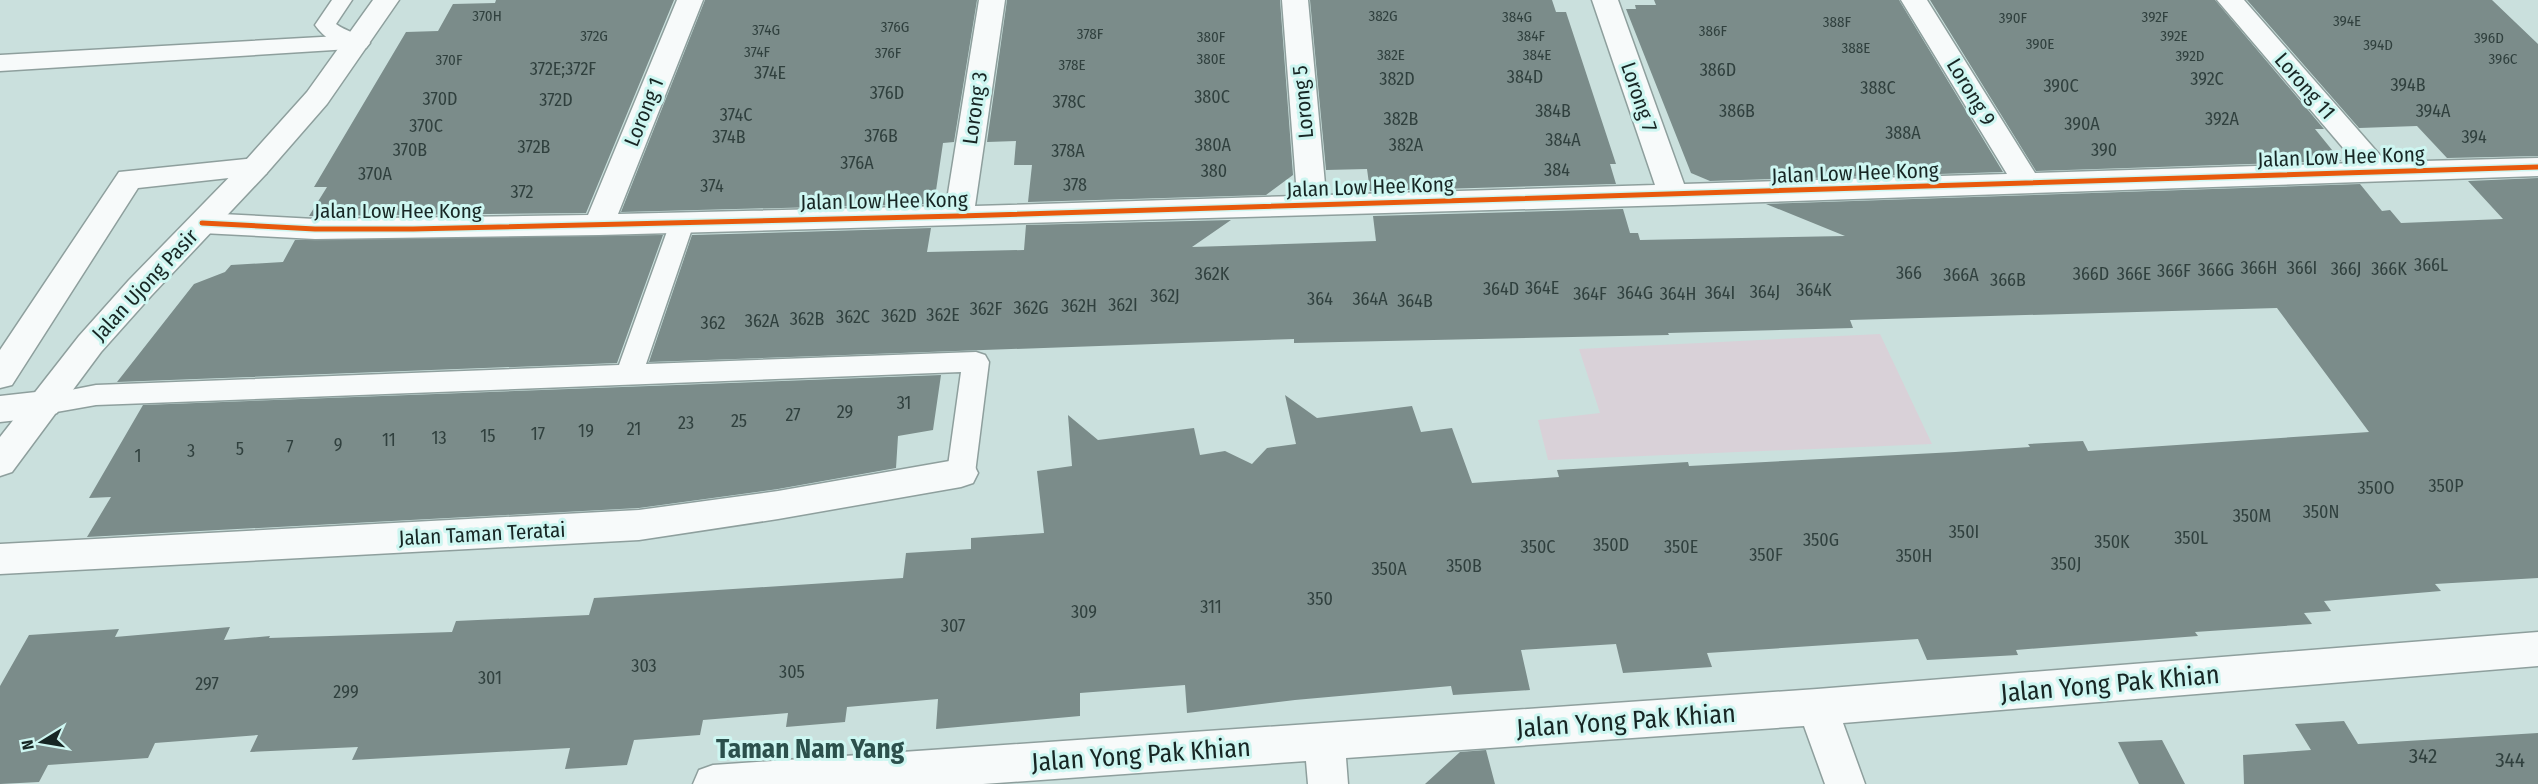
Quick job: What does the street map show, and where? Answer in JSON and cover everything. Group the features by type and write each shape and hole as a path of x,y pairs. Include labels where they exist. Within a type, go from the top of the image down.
{"street":[{"name":"Jalan Ujong Pasir","path":"0,462 90,344 256,167 317,98 386,0"},
{"name":"Lorong 1","path":"599,225 690,0"},
{"name":"Lorong 3","path":"959,216 992,0"},
{"name":"Lorong 5","path":"1295,0 1312,205"},
{"name":"Lorong 7","path":"1605,0 1673,195"},
{"name":"Lorong 9","path":"1914,0 2027,184"},
{"name":"Lorong 11","path":"2230,0 2379,172"},
{"path":"0,63 357,43"},
{"path":"0,376 129,178 256,167"},
{"name":"Jalan Low Hee Kong","path":"202,223 315,229 402,230 1673,195 2538,167"},
{"path":"0,409 45,404"},
{"name":"Jalan Taman Teratai","path":"0,560 639,525 778,505 961,473"},
{"name":"Jalan Yong Pak Khian","path":"713,784 1817,707 2538,649"},
{"path":"1817,707 1845,784"},
{"path":"1324,743 1328,784"}],"lane":[{"path":"342,0 325,25 338,36 357,43"},
{"path":"629,375 682,223"},
{"path":"45,404 96,395 975,362 961,473"}],"shaded area":[{"path":"1880,334 1932,444 1548,460 1538,420 1600,413 1579,349"}],"building":[{"path":"496,0 674,0 586,213 309,216 327,187 314,187 406,32 438,31 453,4 495,3"},
{"path":"705,0 977,0 954,142 943,143 934,204 621,212"},
{"path":"1007,0 1280,0 1293,175 1266,195 1028,202 1032,165 1014,165 1016,141 987,142"},
{"path":"1310,0 1552,0 1556,12 1566,12 1616,164 1610,164 1616,184 1370,191 1367,169 1326,170"},
{"path":"1654,0 1899,0 2003,172 1710,181 1691,173 1626,9 1636,9 1635,5 1656,5"},
{"path":"1930,0 2215,0 2324,129 2315,129 2341,161 2036,171"},
{"path":"2247,0 2492,0 2538,44 2538,156 2447,158 2417,126 2359,128"},
{"path":"2538,178 2538,578 2435,584 2441,591 2324,601 2331,611 2304,613 2312,624 2195,632 2198,636 2016,650 2018,655 1927,660 1918,639 1707,653 1712,667 1623,673 1616,644 1521,650 1530,690 1453,695 1451,686 1295,700 1187,713 1185,685 1080,693 1080,716 936,729 938,699 847,707 845,722 786,727 788,713 703,720 700,735 634,740 627,765 565,769 570,748 352,760 358,747 250,752 258,735 155,743 148,758 48,765 39,782 0,784 0,686 29,635 119,629 115,637 230,627 224,640 270,636 269,638 452,632 456,621 589,615 594,598 903,578 906,553 971,549 971,538 1044,533 1037,471 1072,466 1068,415 1098,440 1194,428 1200,455 1225,451 1252,464 1267,448 1296,444 1285,395 1317,418 1412,406 1421,432 1452,428 1472,483 1559,477 1557,470 1688,462 1689,466 1955,452 2083,441 2088,451 2369,432 2277,308 1850,320 1853,328 1668,333 1669,335 1294,343 1294,339 649,362 692,235 931,228 927,252 1024,250 1026,225 1231,220 1192,247 1376,241 1373,216 1623,209 1630,233 1638,233 1640,240 1845,236 1766,204 2360,184 2382,211 2390,210 2401,223 2503,219 2468,181"},
{"path":"663,235 617,363 117,382 194,284 225,272 231,265 283,262 295,240"},
{"path":"941,375 933,430 898,436 896,468 778,489 639,508 87,537 111,497 89,498 143,405"},
{"path":"2344,721 2358,744 2538,733 2538,784 2244,784 2243,755 2311,750 2295,724"},
{"path":"2162,740 2185,784 2139,784 2118,742"},
{"path":"1486,750 1495,784 1425,784 1460,752"}],"cycle path":[{"path":"202,223 315,229 413,229 959,216 2538,167"}],"district":[{"name":"Taman Nam Yang","path":"810,749"}]}
